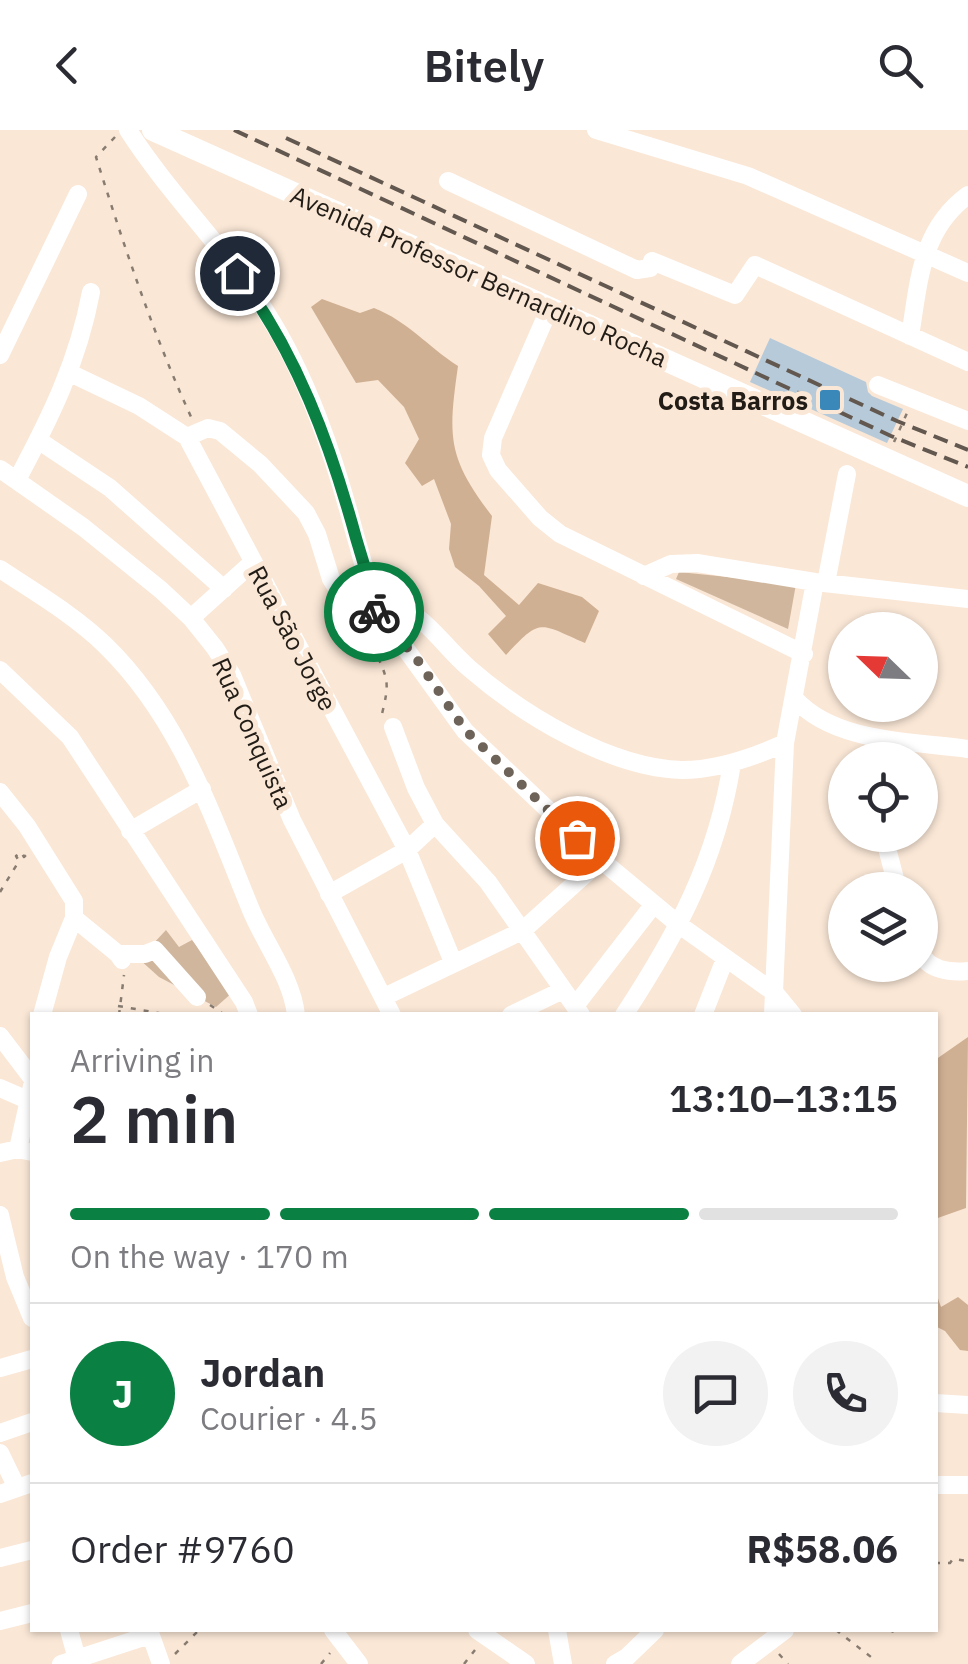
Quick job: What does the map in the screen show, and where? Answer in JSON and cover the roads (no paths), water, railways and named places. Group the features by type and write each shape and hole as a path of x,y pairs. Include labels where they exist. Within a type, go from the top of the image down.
{"main road":[{"name":"Avenida Professor Bernardino Rocha","path":"153,130 968,496"}],"street":[{"path":"128,130 156,174 265,311 282,340 335,462 373,602 372,627"},
{"path":"596,130 748,176 968,273"},
{"path":"448,181 636,270 650,268 652,261 735,296 755,265 968,362"},
{"path":"0,355 78,194"},
{"path":"910,336 924,252 945,216 968,196"},
{"path":"17,480 70,373 83,338 91,292"},
{"path":"550,307 493,438 491,455 498,470 540,518 560,534 804,654"},
{"name":"Rua São Jorge","path":"70,373 192,433 254,562 407,850 453,962"},
{"path":"878,385 968,422"},
{"path":"192,433 208,428 231,438 306,514 317,534 331,579 356,618 400,641 412,652 465,730 601,860 678,924 775,993 791,1012"},
{"path":"38,440 110,488 224,588"},
{"name":"Rua Conquista","path":"0,469 83,527 191,618 232,675 292,820 389,1010"},
{"path":"773,1012 774,931 786,743 848,474"},
{"path":"191,618 254,562"},
{"path":"644,576 659,567 684,563 968,599"},
{"path":"0,569 103,643 136,678 168,722 202,789 255,919 288,987 295,1012"},
{"path":"373,602 394,604 413,612 442,644 505,697 602,751 684,770 732,762 786,743"},
{"path":"0,670 70,736 248,1012"},
{"path":"794,699 810,716 834,727 968,749"},
{"path":"393,727 416,788 435,824 488,882 578,1011 654,904"},
{"path":"626,1012 678,924 719,830 732,762"},
{"path":"130,831 202,789"},
{"path":"0,792 71,890 74,918 43,1012"},
{"path":"329,894 407,850 435,824"},
{"path":"888,852 893,872"},
{"path":"389,1010 453,962 522,931 601,860"},
{"path":"74,918 121,959 155,950 197,998"},
{"path":"704,1012 724,959"},
{"path":"938,968 968,971"},
{"path":"517,1012 563,990"},
{"path":"0,1036 30,1075"},
{"path":"0,1088 30,1097"},
{"path":"11,1155 30,1100"},
{"path":"0,1215 14,1277 30,1313"},
{"path":"0,1368 30,1360"},
{"path":"938,1404 968,1405"},
{"path":"0,1433 30,1423"},
{"path":"0,1453 17,1488"},
{"path":"938,1485 968,1485"},
{"path":"0,1558 30,1550"},
{"path":"0,1622 30,1614"},
{"path":"69,1632 69,1661 149,1632 163,1664"},
{"path":"335,1632 359,1664"},
{"path":"557,1632 563,1664"},
{"path":"615,1664 652,1632"},
{"path":"740,1664 782,1632"},
{"path":"481,1634 526,1664"}],"railway":[{"path":"234,130 891,436 968,467"},
{"path":"286,138 897,421 968,450"}],"place":[{"name":"Costa Barros","path":"830,400"}]}
